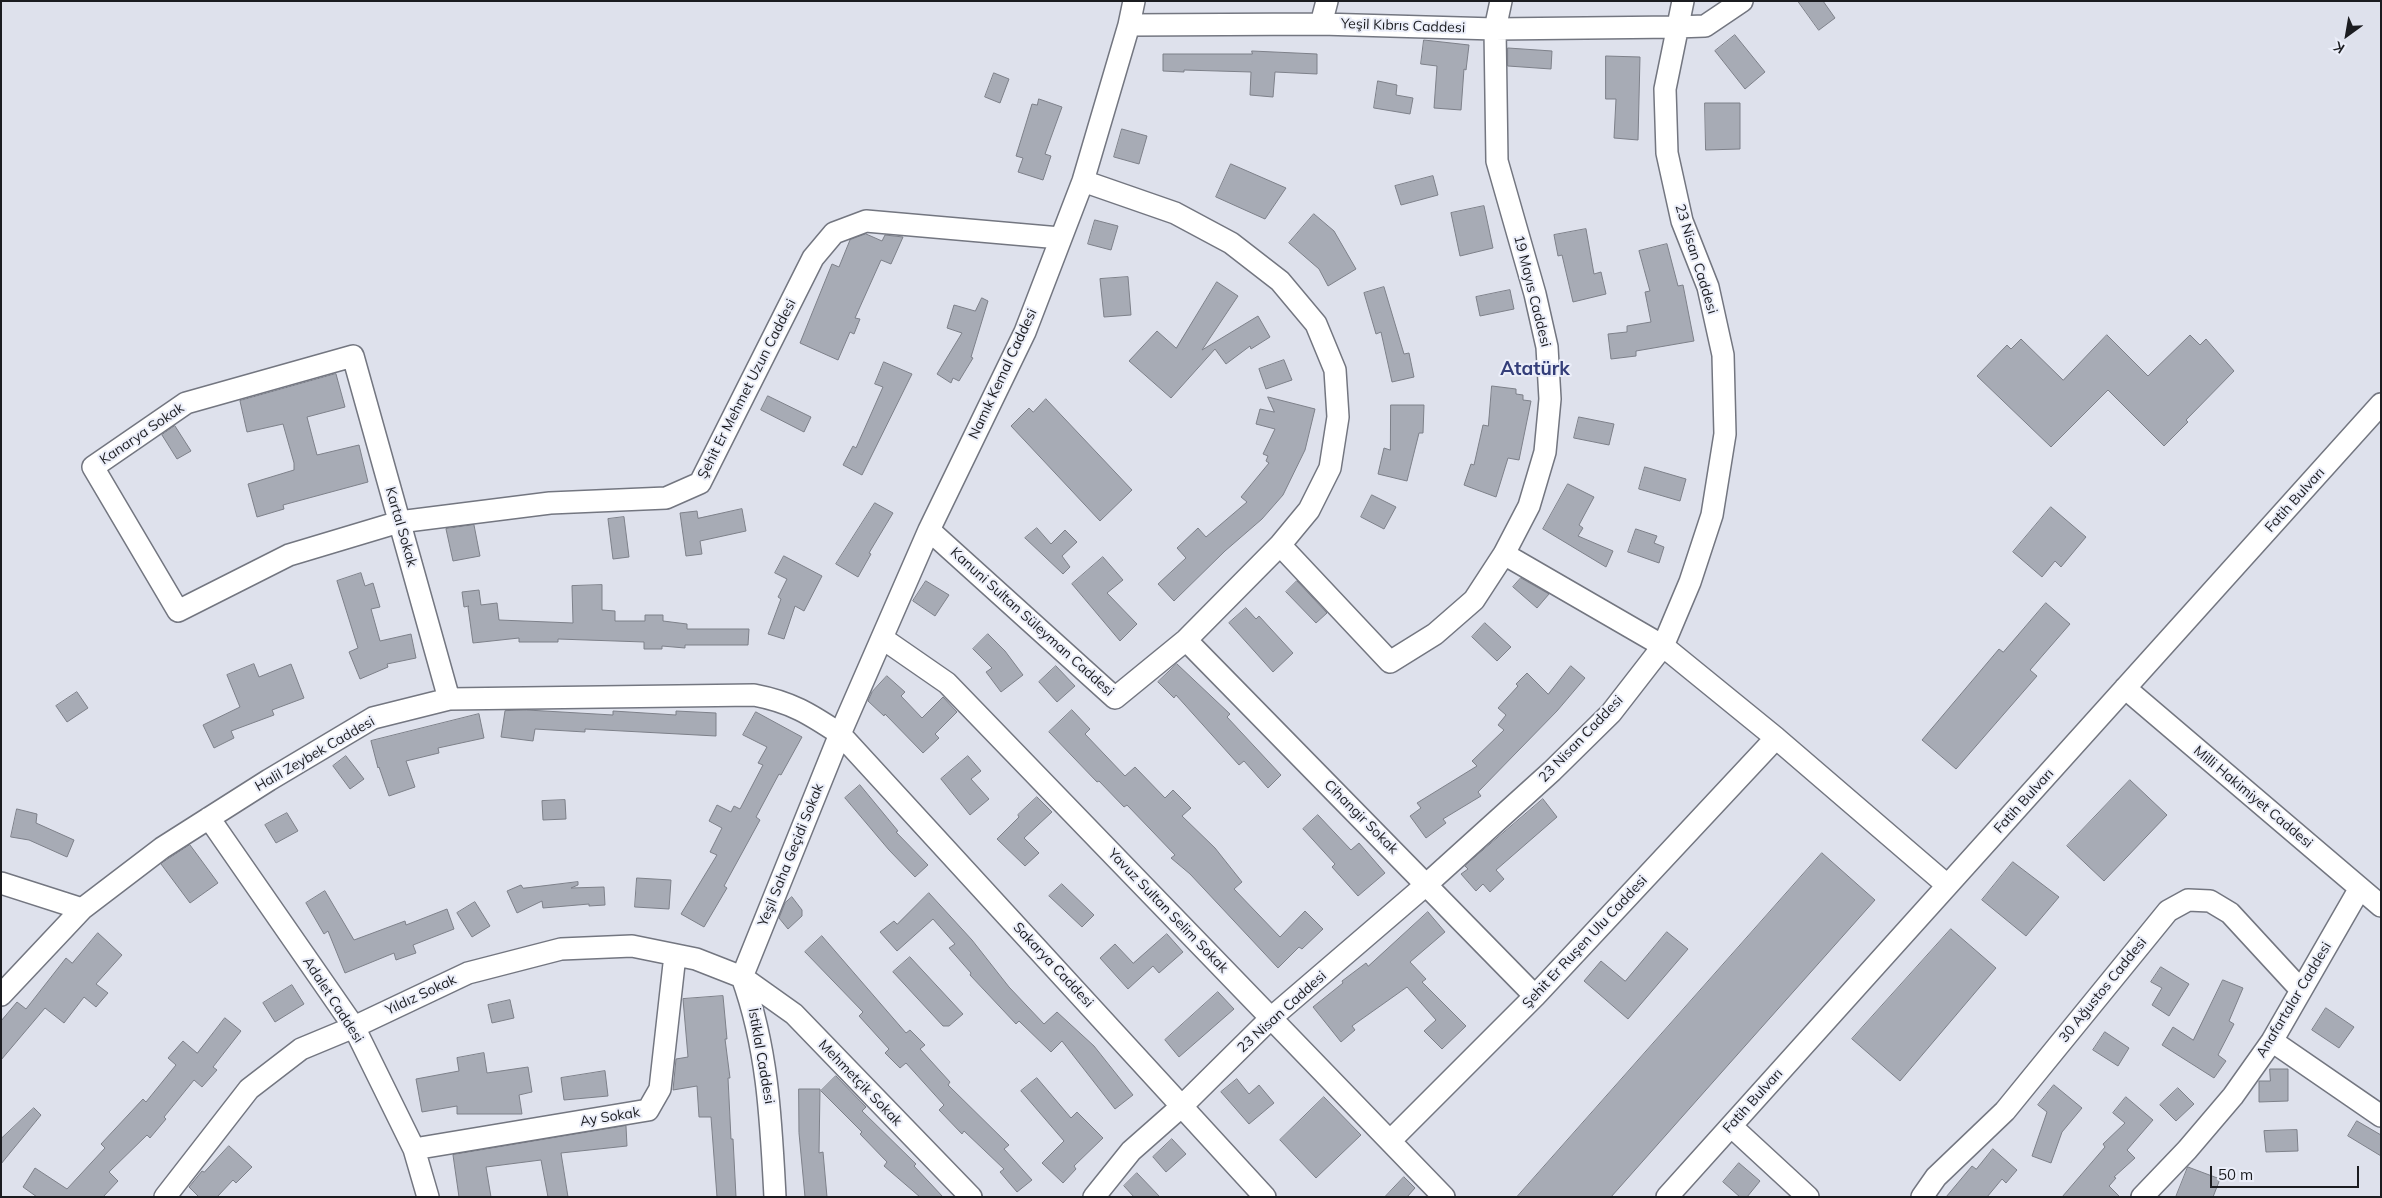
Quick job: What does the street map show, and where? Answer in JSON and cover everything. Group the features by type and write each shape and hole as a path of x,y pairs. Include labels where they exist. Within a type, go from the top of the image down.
{"street":[{"name":"Namık Kemal Caddesi","path":"840,734 929,530 1025,332 1083,181 1129,25 1134,1"},
{"path":"1321,24 1327,1"},
{"name":"19 Mayıs Caddesi","path":"1280,545 1390,662 1435,634 1474,600 1504,554 1529,506 1545,452 1550,399 1547,347 1535,294 1497,161 1495,29 1501,1"},
{"name":"23 Nisan Caddesi","path":"1094,1197 1131,1152 1182,1106 1271,1018 1427,884 1552,771 1610,713 1663,646 1690,582 1712,514 1725,434 1723,355 1708,287 1682,221 1667,152 1665,89 1676,27 1683,1"},
{"name":"Yeşil Kıbrıs Caddesi","path":"1129,25 1321,24 1495,29 1705,26 1742,1"},
{"name":"Kanuni Sultan Süleyman Caddesi","path":"929,530 1115,698 1186,640 1280,545 1309,510 1330,468 1338,416 1335,370 1316,324 1280,281 1231,243 1175,213 1083,181"},
{"name":"Şehit Er Mehmet Uzun Caddesi","path":"178,611 289,555 400,522 550,502 666,498 700,484 813,258 834,233 866,221 1060,238"},
{"name":"Kartal Sokak","path":"353,356 449,699"},
{"name":"Kanarya Sokak","path":"178,611 93,467 186,403 353,356"},
{"name":"Fatih Bulvarı","path":"1667,1197 2381,404"},
{"path":"1504,554 1663,646 1776,738 1947,885"},
{"name":"Yavuz Sultan Selim Sokak","path":"882,638 948,683 1444,1197"},
{"name":"Cihangir Sokak","path":"1186,640 1535,996"},
{"name":"Milli Hakimiyet Caddesi","path":"2125,688 2381,906"},
{"name":"Halil Zeybek Caddesi","path":"1,995 82,909 162,848 374,718 449,699 754,695 776,699 799,708 840,734"},
{"name":"Yeşil Saha Geçidi Sokak","path":"742,977 840,734"},
{"name":"Sakarya Caddesi","path":"840,734 1265,1197"},
{"name":"Şehit Er Ruşen Ulu Caddesi","path":"1390,1141 1535,996 1776,738"},
{"name":"Adalet Caddesi","path":"209,818 354,1027 414,1149 428,1197"},
{"path":"1,883 82,909"},
{"name":"Anafartalar Caddesi","path":"2142,1197 2187,1150 2233,1096 2272,1041 2360,888"},
{"name":"30 Ağustos Caddesi","path":"1922,1197 1936,1177 2005,1112 2168,911 2188,900 2210,901 2230,913 2301,990"},
{"name":"Yıldız Sokak","path":"165,1197 249,1089 301,1049 354,1027 468,973 561,949 632,946 696,959 742,977"},
{"name":"Ay Sokak","path":"414,1149 648,1110 660,1089 675,955"},
{"name":"İstiklal Caddesi","path":"742,977 751,1002 769,1091 775,1197"},
{"name":"Mehmetçik Sokak","path":"742,977 794,1014 971,1197"},
{"path":"2272,1041 2381,1116"},
{"path":"1731,1126 1808,1197"}],"building":[{"path":"1798,1 1823,1 1835,18 1819,30"},
{"path":"1735,35 1765,72 1745,89 1715,51"},
{"path":"1424,40 1469,45 1466,70 1464,69 1461,110 1434,108 1437,66 1421,64"},
{"path":"1508,48 1552,51 1551,69 1508,66"},
{"path":"1252,51 1317,54 1317,74 1275,72 1273,97 1250,95 1251,72 1163,71 1163,54 1252,54"},
{"path":"1606,56 1640,57 1638,140 1614,138 1616,99 1606,99"},
{"path":"994,73 1009,79 1000,103 985,97"},
{"path":"1378,81 1397,85 1396,95 1413,98 1410,114 1374,108"},
{"path":"1039,99 1062,107 1045,154 1051,156 1043,180 1018,172 1023,158 1016,156 1032,104 1037,105"},
{"path":"1705,103 1740,103 1740,149 1706,150"},
{"path":"1122,129 1147,136 1139,164 1114,157"},
{"path":"1231,164 1286,188 1265,219 1216,197"},
{"path":"1433,176 1438,195 1401,205 1395,186"},
{"path":"1484,206 1493,248 1460,256 1451,213"},
{"path":"1314,214 1334,231 1356,269 1328,286 1319,269 1289,243"},
{"path":"1095,220 1118,226 1111,250 1088,244"},
{"path":"1586,229 1594,274 1601,272 1606,294 1573,302 1562,255 1558,256 1554,235"},
{"path":"866,234 882,241 885,235 903,237 891,264 881,260 855,318 860,319 854,334 850,332 838,360 800,343 832,264 839,267 850,240"},
{"path":"1667,244 1678,286 1683,285 1694,341 1636,351 1636,356 1611,359 1608,334 1627,332 1627,326 1651,322 1645,292 1650,291 1639,251"},
{"path":"1128,277 1131,315 1104,317 1100,279"},
{"path":"1217,282 1238,296 1202,350 1258,316 1270,337 1251,349 1250,346 1226,364 1215,349 1171,398 1129,361 1157,331 1176,348"},
{"path":"1384,287 1404,354 1409,353 1414,377 1392,382 1381,332 1376,334 1364,293"},
{"path":"1510,290 1514,309 1480,316 1476,297"},
{"path":"982,298 988,301 971,357 973,358 959,381 953,378 951,383 937,374 962,333 947,328 954,305 975,311"},
{"path":"2107,335 2148,376 2190,335 2200,345 2206,339 2234,371 2186,420 2188,422 2164,446 2108,390 2051,447 1977,376 2007,345 2011,349 2021,339 2063,380"},
{"path":"1284,360 1292,380 1266,389 1259,369"},
{"path":"884,362 912,374 862,475 843,465 853,446 856,448 883,387 875,384"},
{"path":"336,374 345,407 307,417 317,455 359,445 368,482 283,505 284,509 257,517 248,484 294,470 294,463 283,424 247,432 240,401"},
{"path":"1492,386 1516,389 1516,394 1523,395 1523,400 1531,401 1519,460 1508,458 1496,497 1464,485 1471,464 1474,465 1483,425 1488,426"},
{"path":"768,396 811,417 804,432 761,410"},
{"path":"1268,397 1315,409 1305,450 1283,495 1262,519 1225,551 1174,601 1158,584 1186,558 1177,548 1198,528 1206,537 1247,502 1241,497 1269,463 1266,461 1268,456 1263,454 1275,429 1256,424 1260,409 1274,412"},
{"path":"1046,399 1132,490 1100,521 1011,426 1029,408 1033,412"},
{"path":"1391,405 1424,405 1423,433 1419,433 1407,481 1378,474 1384,448 1390,450"},
{"path":"1579,417 1614,424 1609,445 1574,438"},
{"path":"175,426 191,451 177,459 162,435"},
{"path":"1645,467 1686,479 1680,501 1639,489"},
{"path":"1568,484 1594,497 1579,525 1583,528 1578,536 1613,551 1606,567 1543,529"},
{"path":"1372,495 1396,507 1384,529 1361,517"},
{"path":"875,503 893,513 869,553 871,554 858,577 836,564"},
{"path":"2051,507 2086,537 2061,567 2055,561 2042,577 2013,552"},
{"path":"742,509 746,531 700,541 702,554 686,556 680,513 697,511 698,518"},
{"path":"624,517 629,557 613,559 608,519"},
{"path":"474,525 480,556 453,561 446,529"},
{"path":"1037,528 1051,544 1065,530 1077,542 1062,556 1070,567 1063,574 1025,538"},
{"path":"1636,529 1657,536 1654,543 1664,547 1659,563 1628,552"},
{"path":"784,556 822,576 804,611 795,606 784,639 768,634 781,599 778,597 787,579 775,573"},
{"path":"1103,557 1123,580 1107,593 1137,624 1120,641 1072,584"},
{"path":"361,573 365,586 373,583 380,607 371,609 380,641 411,634 416,658 387,664 388,667 360,679 349,652 358,648 337,581"},
{"path":"1521,578 1549,594 1537,608 1513,587"},
{"path":"926,581 949,595 935,616 913,601"},
{"path":"1297,581 1327,613 1316,623 1286,592"},
{"path":"602,585 602,610 615,611 615,621 645,621 645,615 663,615 663,621 687,624 687,629 749,629 748,645 685,645 685,648 662,646 662,649 644,649 644,642 558,639 558,642 519,642 519,638 473,643 469,606 464,607 462,592 479,590 481,605 497,603 499,620 573,623 572,586"},
{"path":"2046,603 2070,624 2030,670 2037,676 1956,769 1922,740 1999,649 2003,652"},
{"path":"1246,608 1256,619 1259,616 1293,653 1273,672 1229,623"},
{"path":"1485,623 1511,647 1497,661 1472,637"},
{"path":"988,634 1005,651 1023,675 1001,692 986,672 992,668 973,649"},
{"path":"254,664 259,677 291,664 304,698 272,710 274,715 231,731 234,738 214,748 203,725 240,707 227,675"},
{"path":"1177,664 1230,714 1227,717 1281,775 1268,788 1244,761 1239,765 1176,695 1174,698 1158,682"},
{"path":"1056,666 1075,686 1057,702 1039,682"},
{"path":"1571,666 1585,678 1557,711 1478,792 1481,796 1443,819 1446,823 1426,838 1410,816 1421,808 1417,803 1477,766 1472,761 1504,730 1498,725 1506,715 1498,708 1518,686 1516,684 1527,673 1548,694"},
{"path":"887,676 905,692 901,696 922,718 943,697 957,712 935,734 939,738 923,753 885,714 884,716 868,701 872,692"},
{"path":"77,692 88,708 67,722 56,706"},
{"path":"527,710 613,715 613,711 676,715 676,711 716,713 716,736 585,729 585,732 535,729 533,741 501,737 505,711"},
{"path":"1072,710 1090,729 1085,734 1125,776 1135,767 1165,798 1173,790 1191,808 1182,816 1215,848 1242,882 1234,889 1280,937 1305,911 1323,929 1302,949 1299,947 1278,968 1190,874 1171,858 1175,855 1127,805 1124,807 1099,781 1097,782 1049,732"},
{"path":"756,712 802,737 756,817 760,820 724,886 727,888 704,927 681,914 717,855 710,852 722,828 709,821 717,805 731,812 734,806 740,809 763,765 758,763 767,747 743,735"},
{"path":"479,714 484,738 438,748 439,753 406,761 415,787 389,796 378,768 371,741"},
{"path":"346,756 364,779 350,789 333,766"},
{"path":"968,756 981,771 971,779 989,799 970,815 941,779"},
{"path":"2130,780 2167,815 2104,881 2067,846"},
{"path":"860,785 898,831 896,832 928,865 915,877 889,850 845,798"},
{"path":"1037,797 1052,812 1024,838 1039,853 1025,866 997,839"},
{"path":"1543,799 1557,817 1496,870 1504,879 1490,892 1483,884 1476,891 1461,874 1468,869 1465,866"},
{"path":"565,800 566,819 543,820 542,801"},
{"path":"17,809 37,814 36,823 74,840 67,857 29,840 11,837"},
{"path":"287,813 298,831 276,843 265,825"},
{"path":"1318,815 1351,850 1359,843 1385,873 1358,896 1332,867 1335,864 1303,829"},
{"path":"190,845 218,883 190,903 161,864"},
{"path":"1822,853 1875,900 1611,1197 1517,1197"},
{"path":"2013,862 2059,897 2026,936 1982,900"},
{"path":"637,878 671,880 669,909 635,907"},
{"path":"578,882 578,885 571,888 604,887 605,905 589,906 589,904 543,908 542,901 517,913 507,891 521,885 523,888"},
{"path":"1062,884 1094,915 1082,927 1049,896"},
{"path":"325,891 354,940 405,921 406,925 447,909 454,929 413,945 416,953 396,960 394,953 345,973 328,931 324,934 306,903"},
{"path":"929,893 972,940 1009,987 1044,1024 1057,1012 1094,1046 1133,1095 1115,1109 1062,1041 1051,1052 1019,1021 1016,1024 970,975 971,973 949,948 955,944 933,919 897,951 880,932 894,921 897,924"},
{"path":"792,897 802,910 802,916 788,929 779,918 785,903"},
{"path":"475,902 490,926 472,937 457,913"},
{"path":"1428,912 1445,932 1410,962 1426,979 1422,982 1466,1026 1442,1049 1424,1031 1436,1020 1407,987 1352,1026 1355,1030 1341,1042 1313,1007 1366,963 1368,966"},
{"path":"1951,929 1996,968 1900,1081 1852,1039"},
{"path":"1667,932 1688,949 1628,1019 1584,981 1601,961 1625,981"},
{"path":"98,933 122,955 96,984 108,993 96,1007 84,997 64,1023 45,1008 1,1060 1,1021 17,1002 26,1009 66,958 72,963"},
{"path":"1167,934 1183,952 1159,973 1153,966 1128,989 1100,958 1115,944 1133,963"},
{"path":"822,936 906,1033 910,1030 925,1045 920,1049 950,1082 948,1085 1009,1145 1004,1149 1032,1180 1017,1192 1000,1172 1004,1169 964,1131 962,1134 939,1110 944,1105 906,1063 900,1068 885,1053 889,1049 859,1016 863,1012 805,952"},
{"path":"910,957 963,1014 949,1026 943,1026 893,972"},
{"path":"2161,967 2189,984 2169,1016 2152,1005 2162,988 2151,982"},
{"path":"2223,980 2243,988 2229,1021 2234,1024 2218,1055 2226,1061 2214,1078 2162,1045 2173,1027 2193,1040"},
{"path":"292,985 304,1004 275,1022 263,1003"},
{"path":"1218,992 1234,1009 1179,1057 1165,1040"},
{"path":"723,996 727,1039 725,1039 730,1078 728,1078 731,1139 733,1139 736,1197 717,1197 711,1117 699,1117 697,1086 673,1090 676,1059 688,1057 683,999"},
{"path":"510,1000 514,1018 492,1023 488,1005"},
{"path":"2326,1008 2354,1027 2339,1048 2312,1030"},
{"path":"225,1018 241,1031 213,1067 217,1070 202,1087 194,1080 164,1117 166,1119 150,1138 147,1135 109,1172 118,1181 103,1197 37,1197 23,1187 35,1168 67,1189 105,1148 101,1144 143,1099 146,1102 176,1065 168,1058 183,1041 197,1053"},
{"path":"2105,1032 2129,1048 2118,1066 2093,1050"},
{"path":"484,1053 487,1073 528,1067 532,1092 519,1095 522,1114 457,1114 457,1106 422,1112 416,1079 459,1071 457,1058"},
{"path":"2270,1069 2288,1069 2288,1101 2259,1102 2259,1081 2270,1081"},
{"path":"605,1071 608,1096 564,1100 561,1078"},
{"path":"836,1076 866,1107 862,1111 916,1164 914,1166 943,1197 920,1197 884,1166 887,1162 860,1134 862,1132 821,1091"},
{"path":"1037,1078 1071,1118 1077,1112 1103,1138 1074,1166 1076,1169 1063,1183 1042,1163 1064,1141 1021,1091"},
{"path":"1237,1079 1249,1094 1259,1085 1274,1103 1249,1124 1221,1092"},
{"path":"2054,1085 2082,1108 2062,1132 2051,1163 2032,1156 2047,1112 2038,1105"},
{"path":"2178,1088 2194,1104 2176,1121 2160,1105"},
{"path":"799,1089 820,1089 819,1153 823,1152 827,1197 805,1197 799,1133"},
{"path":"1324,1097 1361,1135 1316,1178 1280,1140"},
{"path":"2126,1097 2153,1120 2127,1150 2135,1158 2114,1177 2116,1178 2109,1186 2120,1197 2062,1197 2105,1147 2103,1144 2125,1123 2113,1113"},
{"path":"34,1108 41,1115 1,1164 1,1139"},
{"path":"2357,1121 2381,1135 2381,1156 2348,1136"},
{"path":"626,1126 627,1146 561,1153 568,1197 548,1197 541,1160 486,1167 491,1197 459,1197 453,1155"},
{"path":"2297,1130 2298,1151 2266,1152 2264,1131"},
{"path":"1172,1139 1186,1154 1166,1172 1153,1157"},
{"path":"229,1146 252,1167 236,1183 233,1180 217,1197 199,1197 189,1187 202,1171 204,1172"},
{"path":"1993,1149 2017,1170 2006,1183 2002,1179 1987,1197 1946,1197 1972,1166 1976,1169"},
{"path":"1739,1163 1760,1181 1747,1197 1740,1197 1723,1182"},
{"path":"2188,1167 2220,1179 2213,1197 2176,1197"},
{"path":"1137,1173 1160,1197 1134,1197 1124,1186"},
{"path":"1404,1177 1415,1188 1407,1197 1385,1197"}],"district":[{"name":"Atatürk","path":"1535,369"}]}
